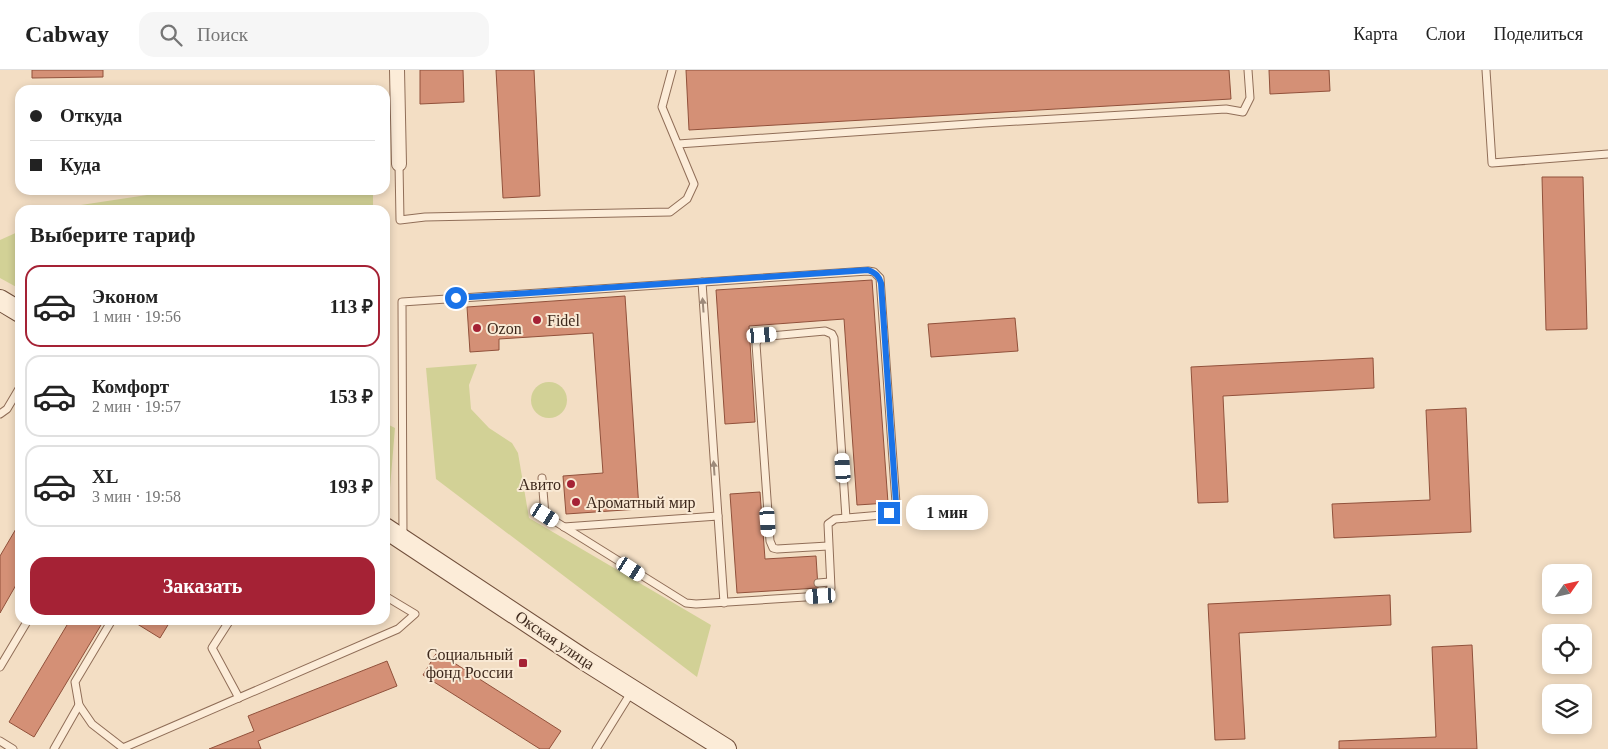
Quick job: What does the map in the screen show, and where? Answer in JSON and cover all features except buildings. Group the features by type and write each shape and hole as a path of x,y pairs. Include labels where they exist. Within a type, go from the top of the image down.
{"main road":[{"path":"0,300 15,309"},
{"name":"Окская улица","path":"390,531 632,690 726,749"}],"street":[{"path":"397,70 399,164"}],"lane":[{"path":"399,164 400,220 425,217 670,212 687,199 694,184 662,107 672,70"},
{"path":"678,144 1226,109 1243,112 1250,98 1248,70"},
{"path":"1486,70 1492,163 1608,154"},
{"path":"403,540 402,302 868,270 874,272 880,278 896,503 889,513 835,519 828,524 830,582 829,591 821,596 724,603 691,604 681,601 545,515 542,478"},
{"path":"702,282 724,603"},
{"path":"828,546 777,549 773,548 770,541 756,344 759,337 826,331 832,334 834,338 846,518"},
{"path":"0,414 7,409 15,395"},
{"path":"563,526 718,516"},
{"path":"818,583 830,582"},
{"path":"109,625 75,682 79,705 92,724 123,748 398,629 415,614 390,599"},
{"path":"0,667 25,625"},
{"path":"227,625 212,648 239,698"},
{"path":"596,749 632,690"},
{"path":"54,749 79,705"},
{"path":"0,741 13,749"}],"shaded area":[{"path":"147,195 373,195 373,205 81,205"},
{"path":"15,233 15,286 0,278 0,240"},
{"path":"477,364 469,385 471,409 489,428 512,443 518,453 529,518 711,625 697,677 436,479 426,368"},
{"path":"549,382 556,383 562,387 566,393 566,407 562,413 556,417 549,418 542,417 536,413 532,407 531,400 532,393 536,387 542,383"},
{"path":"390,426 395,428 390,488"}],"place":[{"name":"Fidel","path":"537,320"},
{"name":"Ozon","path":"477,328"},
{"name":"Авито","path":"571,484"},
{"name":"Ароматный мир","path":"576,502"},
{"name":"Социальный фонд России","path":"523,663"}],"route":[{"path":"456,298 868,270 874,272 878,274 881,283 896,503 894,509 889,513"}]}
